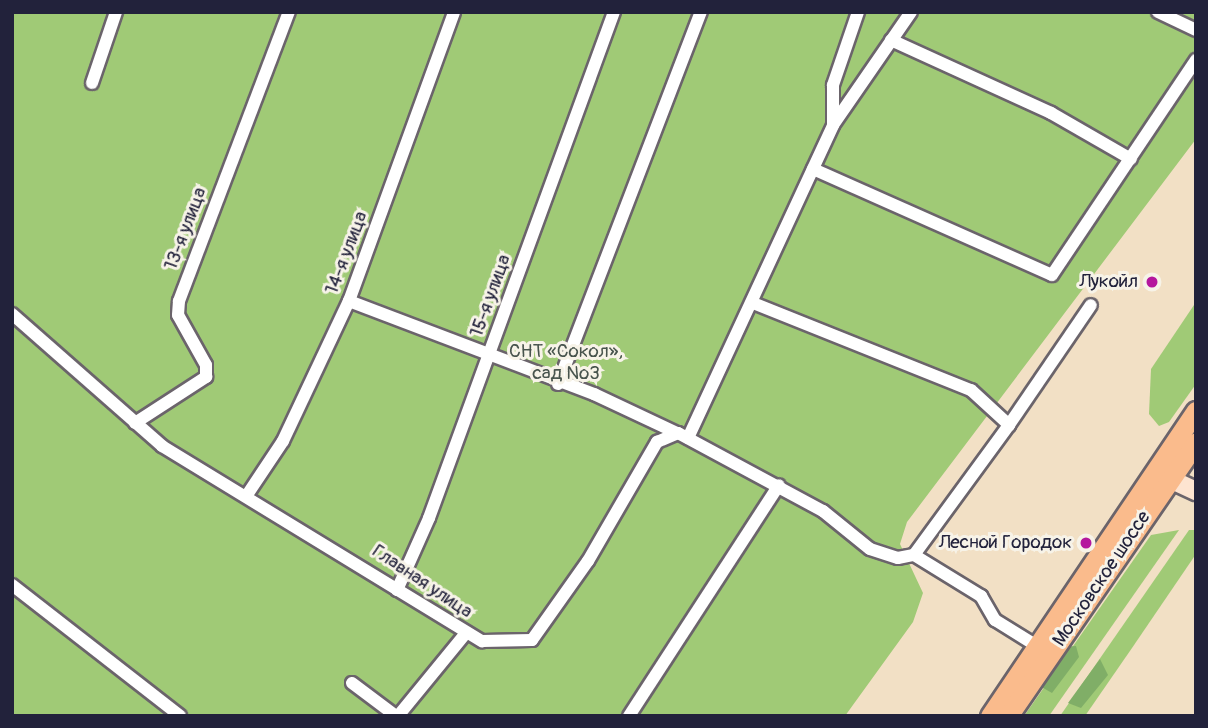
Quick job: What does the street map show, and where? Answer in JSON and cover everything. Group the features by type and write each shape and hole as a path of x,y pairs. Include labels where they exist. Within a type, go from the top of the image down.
{"main road":[{"name":"Московское шоссе","path":"1009,716 1160,478 1196,411"},
{"name":"Московское шоссе","path":"990,716 1037,646 1160,478 1196,442"}],"street":[{"path":"92,83 116,12"},
{"name":"13-я улица","path":"135,423 206,377 206,365 178,315 179,301 289,12"},
{"name":"14-я улица","path":"247,495 283,441 349,301 454,12"},
{"name":"15-я улица","path":"397,590 489,357 614,12"},
{"path":"558,384 701,12"},
{"path":"833,125 833,85 858,12"},
{"path":"683,436 754,303 833,125 911,12"},
{"path":"1158,12 1196,30"},
{"path":"891,40 1051,113 1131,159"},
{"path":"813,169 1052,275 1196,61"},
{"path":"349,301 683,436 779,485 870,549 898,558 914,555 981,596 995,620 1037,646"},
{"path":"754,303 984,399 1009,425"},
{"path":"914,555 1009,425 1091,305"},
{"name":"Главная улица","path":"12,314 135,423 191,466 247,495 465,634 507,645 532,640 582,570 657,442 683,436"},
{"path":"1160,478 1196,491"},
{"path":"629,716 779,485"},
{"path":"12,585 180,716"},
{"path":"352,683 397,716 465,634"}],"green space":[{"name":"СНТ «Сокол», сад №3","path":"12,12 1196,12 1196,139 907,522 900,544 923,593 913,622 845,716 12,716"},
{"path":"1196,302 1196,384 1169,422 1159,426 1149,414 1151,369"},
{"path":"1179,530 1049,716 1024,716 1151,535"},
{"path":"1189,530 1196,530 1196,554 1085,716 1060,716"},
{"path":"1076,646 1079,657 1052,693 1038,685 1060,647"},
{"path":"1100,659 1108,675 1081,708 1068,703"}],"place":[{"name":"Лукойл","path":"1152,282"},
{"name":"Лесной Городок","path":"1086,543"}]}
